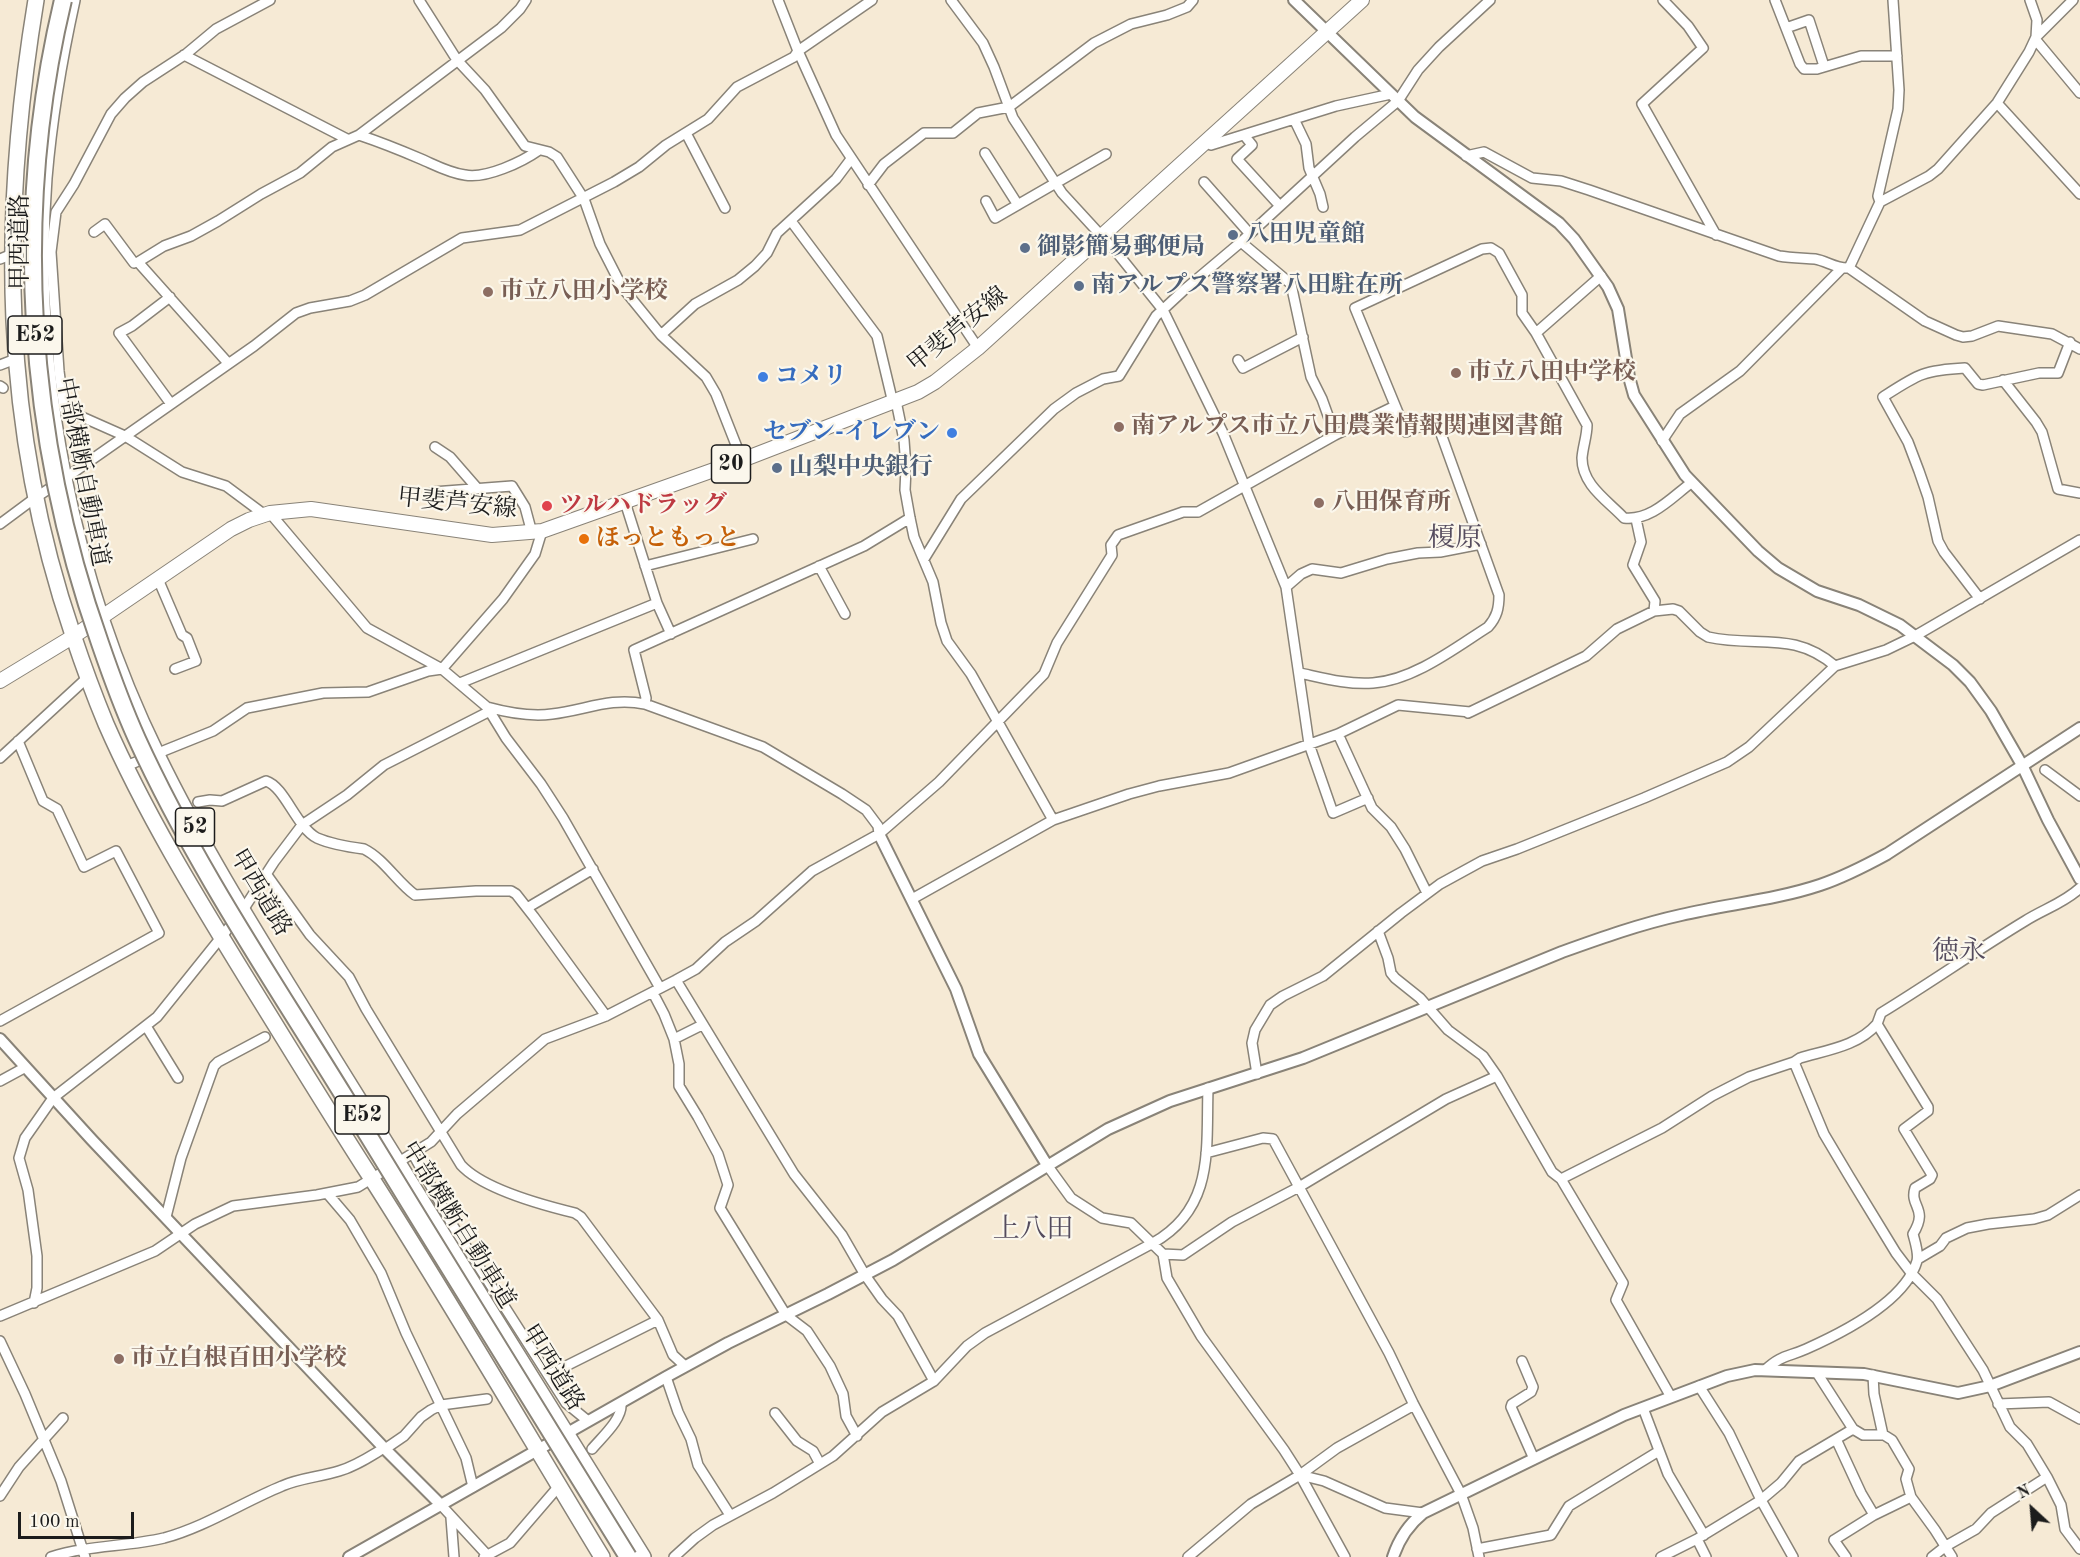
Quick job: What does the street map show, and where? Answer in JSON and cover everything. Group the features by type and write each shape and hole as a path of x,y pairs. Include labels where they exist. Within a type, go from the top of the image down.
{"highway":[{"name":"甲西道路","path":"36,0 19,110 5,257 7,362 34,498 58,592 88,677 105,722 168,847 602,1557"},
{"name":"中部横断自動車道","path":"63,0 46,82 35,180 33,279 35,330 45,432 56,489 69,547 107,664 135,736 155,778 224,902 628,1557"},
{"name":"甲西道路","path":"72,0 51,114 44,182 47,253 44,321 49,379 64,479 87,573 123,676 156,753 243,910 397,1163 643,1557"},
{"name":"中部横断自動車道","path":"107,664 166,786 229,900 635,1557"}],"main road":[{"name":"甲斐芦安線","path":"0,681 74,636 231,529 268,514 311,509 492,535 537,532 742,460 895,402 935,382 978,348 1362,0"}],"street":[{"path":"270,0 216,29 184,55 143,82 111,114 74,184 56,212 47,253 64,409 125,436 182,472 226,486 268,514 367,628 442,669 488,709 506,738 541,784 593,868 656,990 674,1039 679,1064 679,1086 718,1154 728,1185 720,1208 786,1315 807,1331 830,1366 843,1394 846,1416 857,1436"},
{"path":"419,0 457,60 486,90 525,146 549,152 557,157 584,198 600,244 621,287 661,335 706,377 716,394 742,460"},
{"path":"94,232 105,224 134,263 164,246 200,231 300,173 332,147 359,135 501,28 526,0"},
{"path":"778,0 836,135 978,348"},
{"path":"0,524 296,313 310,308 350,301 365,295 462,238 520,230 584,198 639,167 666,145 708,118 737,87 794,57 798,51 872,0"},
{"path":"951,0 983,43 1013,118 1055,184 1072,206 1118,254 1163,310 1223,433 1286,587 1310,744 1333,813 1368,798"},
{"path":"868,185 884,164 924,133 953,132 978,113 1009,106 1094,43 1131,24 1167,15 1186,7 1193,0"},
{"path":"1294,0 1415,117 1558,223 1574,239 1601,276 1618,309 1634,395 1662,441 1692,483 1758,551 1778,568 1817,591 1883,615 1953,665 1970,682 1991,711 2022,765 2080,879"},
{"path":"924,559 961,500 1054,410 1076,393 1103,379 1119,376 1156,316 1280,206 1394,97 1439,47 1490,0"},
{"path":"1663,0 1688,26 1703,48 1642,104 1716,235"},
{"path":"1775,0 1804,69 1861,56 1897,56"},
{"path":"1880,202 1878,196 1898,108 1893,0"},
{"path":"2030,0 2037,20 2036,38 2080,93"},
{"path":"1662,441 1680,414 1740,371 1845,268 1880,202 1938,169 1996,103 2036,38 2073,0"},
{"path":"1786,28 1809,20 1824,66"},
{"path":"184,55 347,139"},
{"path":"1208,140 1211,145 1336,105 1394,97"},
{"path":"1996,103 2080,194"},
{"path":"1294,119 1306,144 1308,168 1320,194 1323,207"},
{"path":"686,133 725,208"},
{"path":"359,135 466,176 477,176 508,166 539,150"},
{"path":"1244,135 1252,145 1237,159 1280,206"},
{"path":"1466,156 1485,152 1532,178 1561,181 1779,256 1816,259 1845,268 1925,321 1956,335 1972,336 1998,326 2052,334 2076,343 2058,373 2039,373 1983,385 1978,384 1965,368 1935,370 1912,378 1883,397 1908,442 1929,497 1938,541 1980,599"},
{"path":"985,153 1018,205"},
{"path":"986,201 995,218 1106,154"},
{"path":"661,335 695,304 738,280 755,266 767,253 777,233 836,179 851,159"},
{"path":"1204,182 1250,234"},
{"path":"791,221 877,336 904,440 905,490 914,537 933,582 947,641 971,674 1053,820"},
{"path":"1241,242 1291,284 1311,377 1335,435"},
{"path":"1300,673 1349,683 1374,683 1387,680 1423,668 1488,627 1496,618 1499,595 1436,420 1407,432 1354,308 1482,249 1491,248 1499,253 1522,295 1522,313 1536,333 1587,425 1582,469 1590,485 1624,518 1636,519 1649,515 1692,483"},
{"path":"5,257 47,253"},
{"path":"138,262 228,363"},
{"path":"1536,333 1601,276"},
{"path":"170,297 132,327 119,333 171,404"},
{"path":"1238,360 1244,368 1302,337"},
{"path":"2003,380 2042,432 2058,489 2080,493"},
{"path":"0,1316 156,1251 181,1233 233,1206 358,1187 413,1154 431,1142 457,1114 545,1039 606,1016 696,969 725,942 756,921 812,871 879,834 939,782 1044,674 1057,643 1112,555 1112,545 1118,535 1184,512 1198,512 1335,435 1395,406"},
{"path":"435,447 450,457 477,488"},
{"path":"126,766 213,731 247,708 323,693 368,692 428,671 442,669 503,599 535,554 537,532 512,486 433,492"},
{"path":"625,502 657,603 671,633"},
{"path":"645,704 646,698 634,650 864,546 910,518"},
{"path":"1636,519 1641,542 1633,565 1655,601 1654,611"},
{"path":"645,566 753,539"},
{"path":"1257,1074 1252,1043 1255,1030 1270,1005 1323,976 1427,893 1482,861 1634,802 1727,762 1749,747 1835,666 1887,650 1915,636 2080,540"},
{"path":"1286,587 1301,574 1312,569 1341,573 1388,559 1481,544"},
{"path":"819,566 845,614"},
{"path":"158,579 196,662 175,669"},
{"path":"460,683 657,603"},
{"path":"912,899 1053,820 1128,794 1229,773 1338,734 1398,705 1469,712 1587,656 1617,630 1654,611 1673,609 1679,611 1708,637 1802,645 1822,655 1835,666"},
{"path":"0,758 88,677"},
{"path":"34,1303 37,1288 37,1256 28,1190 19,1158 25,1138 53,1098 157,1017 222,938 302,825 347,795 384,765 488,709 536,715 554,714 614,702 628,701 645,704 763,747 866,810 878,826 879,834 956,989 980,1054 1047,1165 1071,1198 1102,1218 1131,1223 1163,1254 1167,1278 1201,1336 1284,1450 1345,1557"},
{"path":"351,1556 685,1366 893,1260 1047,1165 1127,1120 1170,1101 1302,1058 1562,952 1637,926 1819,885 1856,871 1887,854 2080,728"},
{"path":"1338,734 1372,808 1391,827 1427,893"},
{"path":"0,1021 159,933 116,851 84,867 57,809 44,801 18,741"},
{"path":"2045,770 2080,796"},
{"path":"198,802 222,801 266,781 272,783 302,825 316,837 364,849 371,853 402,886 415,895 511,891 527,908 606,1016"},
{"path":"527,908 593,868"},
{"path":"267,875 310,935 349,978 461,1165 477,1178 522,1198 581,1217 658,1320 673,1355 685,1366"},
{"path":"1561,1179 1662,1128 1712,1096 1749,1077 1800,1058 1846,1045 1868,1034 1877,1024 1881,1013 2024,921 2068,900 2080,888"},
{"path":"1378,931 1391,973 1429,1007 1448,1030 1484,1056 1497,1076 1552,1172 1561,1179 1623,1283 1616,1300 1671,1397"},
{"path":"676,980 794,1174 842,1235 865,1275 898,1316 934,1381"},
{"path":"1765,1370 1777,1359 1804,1350 1871,1314 1889,1300 1912,1274 1918,1259 1913,1234 1918,1226 1920,1214 1913,1194 1915,1188 1930,1179 1932,1175 1905,1129 1928,1111 1928,1107 1877,1024"},
{"path":"674,1039 702,1025"},
{"path":"146,1026 177,1078"},
{"path":"166,1217 181,1158 214,1066 265,1037"},
{"path":"0,1039 24,1068 487,1556 510,1543 559,1486"},
{"path":"1794,1062 1824,1134 1890,1243 1912,1274 1937,1299 1983,1370 2010,1427 2027,1444 2047,1476 2061,1505 2066,1528 2080,1549"},
{"path":"0,1081 24,1068"},
{"path":"1163,1254 1183,1255 1232,1222 1299,1187 1446,1099 1497,1076"},
{"path":"674,1557 695,1538 730,1515 773,1493 833,1456 882,1412 934,1381 967,1346 985,1333 1175,1229 1187,1215 1204,1180 1208,1088"},
{"path":"1206,1153 1263,1137 1273,1139 1389,1353 1461,1494 1473,1528 1478,1553 1551,1535 1569,1506 1659,1451"},
{"path":"413,1154 453,1226 566,1403 588,1421"},
{"path":"327,1193 350,1220 381,1273 406,1333 466,1458 473,1487"},
{"path":"1918,1259 1940,1246 1946,1238 1967,1228 2048,1215 2080,1195"},
{"path":"548,1374 658,1320"},
{"path":"0,1341 26,1394 61,1481 83,1553"},
{"path":"1393,1557 1402,1535 1423,1513 1643,1408 1727,1376 1755,1370 1874,1375 1946,1392 1965,1392 1990,1386 2080,1352"},
{"path":"1522,1361 1533,1387 1532,1392 1511,1407 1534,1459"},
{"path":"1817,1373 1853,1429 1863,1435 1882,1435 1892,1440 1909,1468 1906,1479 1911,1497 1952,1557"},
{"path":"1874,1375 1874,1394 1882,1435"},
{"path":"666,1377 678,1412 691,1439 698,1465 730,1515"},
{"path":"1699,1386 1729,1433 1761,1500 1793,1557"},
{"path":"51,1557 75,1549 83,1553 165,1538 284,1485 338,1472 360,1463 404,1436 421,1417 441,1406 487,1399"},
{"path":"1998,1404 2049,1402 2080,1419"},
{"path":"592,1449 613,1424 621,1403"},
{"path":"1188,1557 1251,1504 1300,1475 1337,1448 1414,1405"},
{"path":"1643,1408 1668,1474 1701,1537 1706,1557"},
{"path":"775,1413 797,1441 813,1451 820,1464"},
{"path":"0,1496 19,1467 63,1418"},
{"path":"1661,1557 1701,1537 1761,1500 1781,1483 1799,1461 1853,1429"},
{"path":"1836,1439 1874,1515"},
{"path":"1300,1475 1324,1481 1385,1508 1423,1513"},
{"path":"1932,1557 1976,1529 1991,1513 2047,1476"},
{"path":"1846,1557 1834,1540 1874,1515 1911,1497"},
{"path":"451,1516 454,1557"}],"place":[{"name":"八田児童館","path":"1233,235"},
{"name":"御影簡易郵便局","path":"1025,248"},
{"name":"南アルプス警察署八田駐在所","path":"1079,286"},
{"name":"市立八田小学校","path":"488,292"},
{"name":"市立八田中学校","path":"1456,373"},
{"name":"コメリ","path":"763,377"},
{"name":"南アルプス市立八田農業情報関連図書館","path":"1119,427"},
{"name":"セブン-イレブン","path":"952,433"},
{"name":"山梨中央銀行","path":"777,468"},
{"name":"八田保育所","path":"1319,503"},
{"name":"ツルハドラッグ","path":"547,506"},
{"name":"ほっともっと","path":"584,539"},
{"name":"市立白根百田小学校","path":"119,1359"}],"district":[{"name":"榎原","path":"1455,539"},
{"name":"徳永","path":"1959,952"},
{"name":"上八田","path":"1033,1230"}]}
